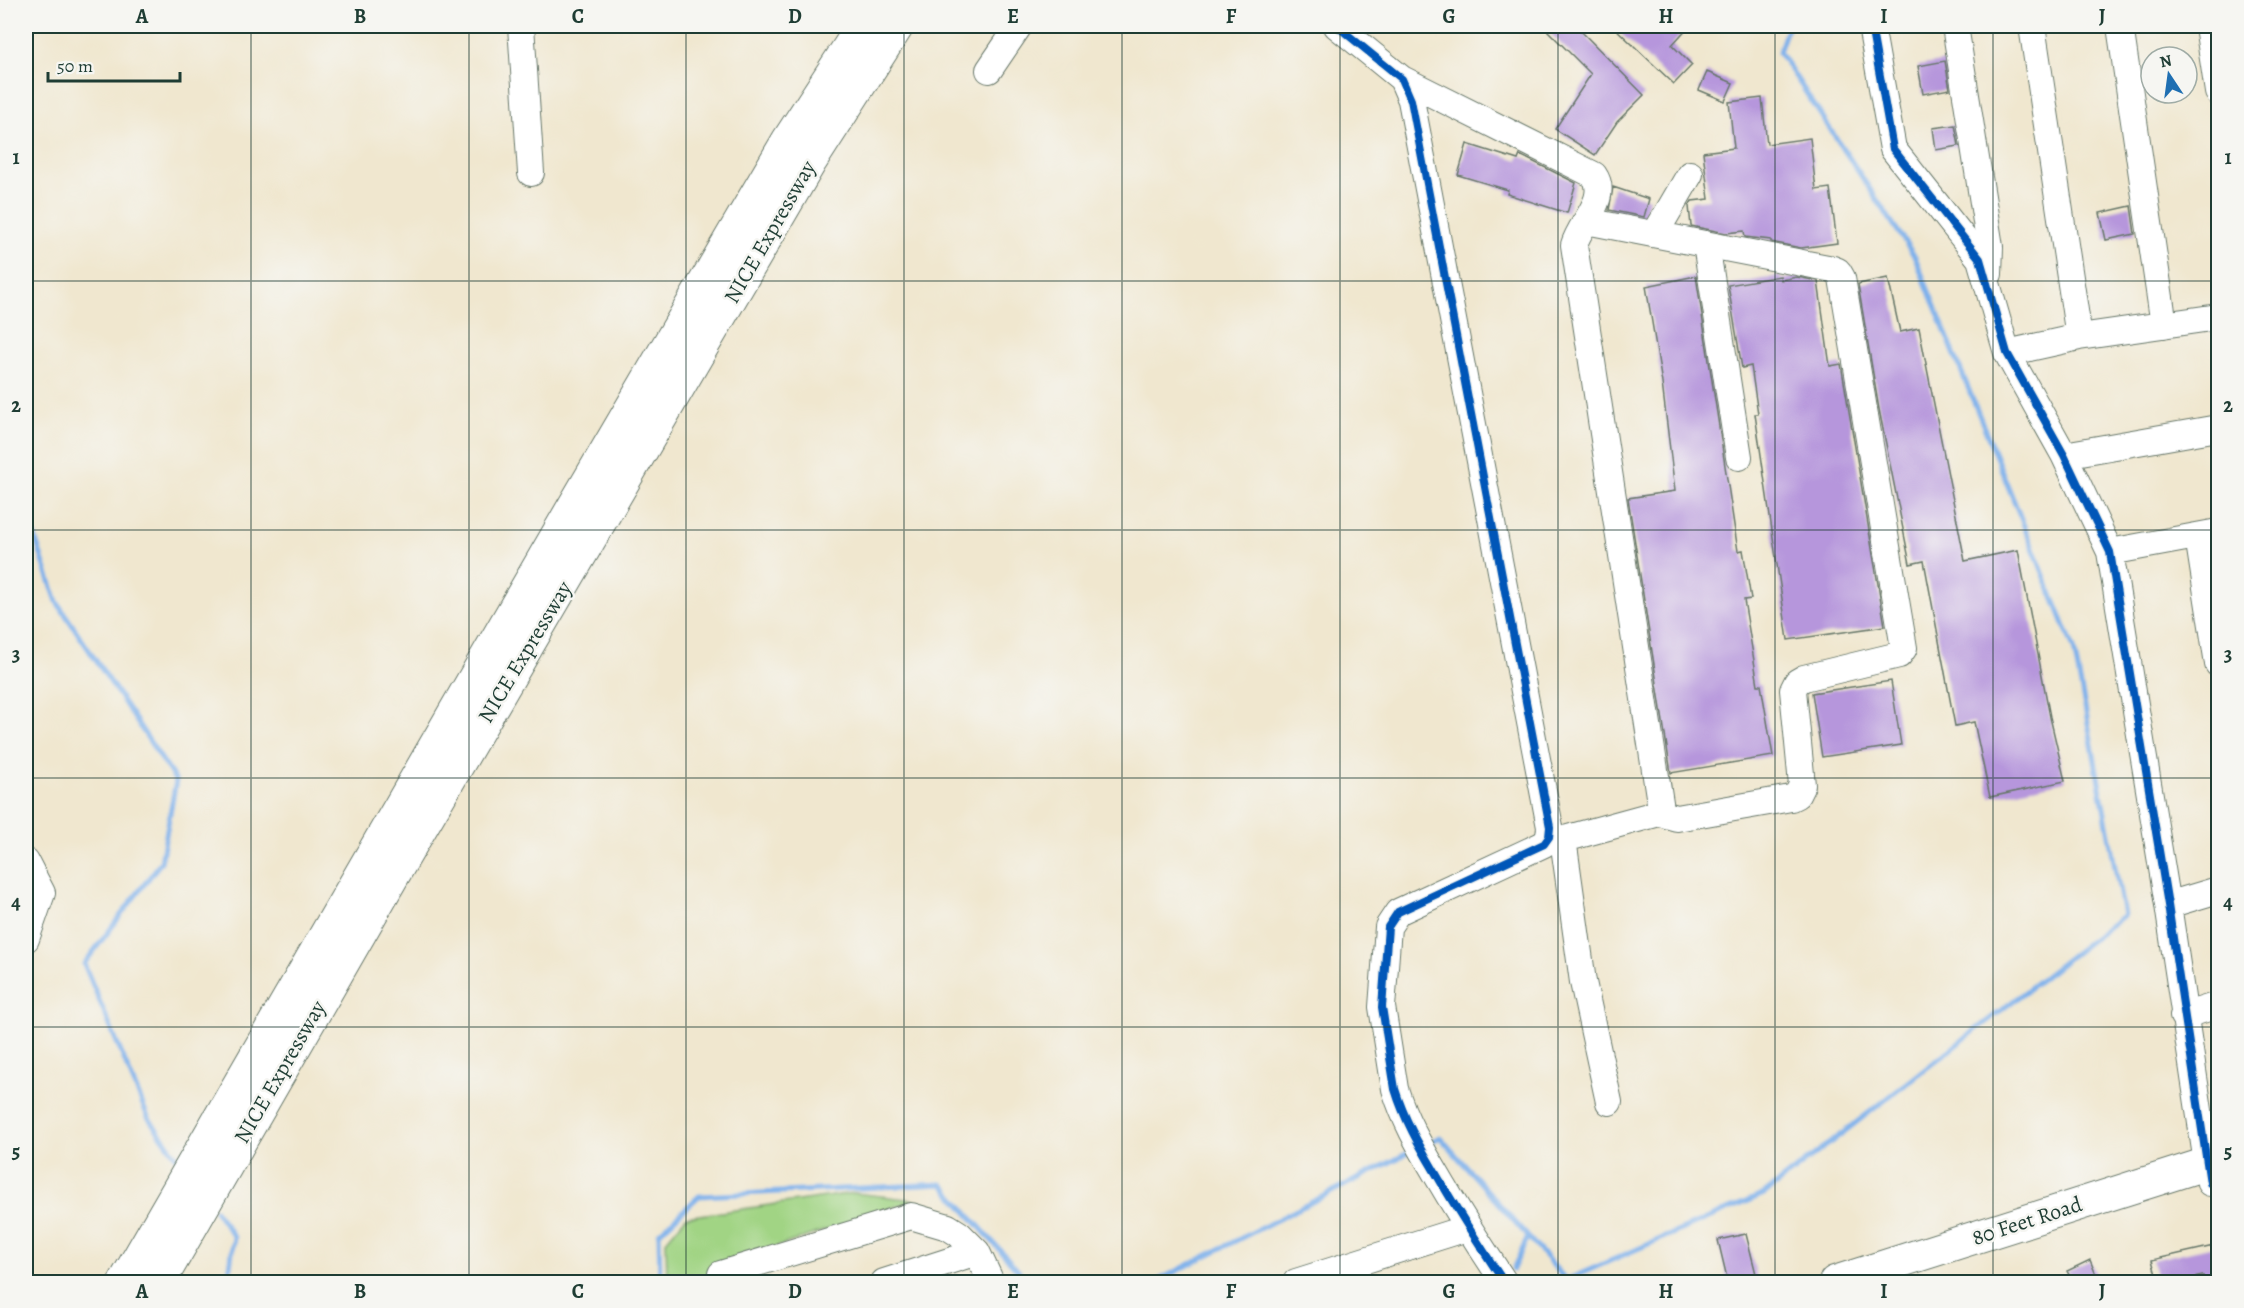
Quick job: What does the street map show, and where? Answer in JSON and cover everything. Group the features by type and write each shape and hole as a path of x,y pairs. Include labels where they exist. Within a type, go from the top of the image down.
{"highway":[{"name":"NICE Expressway","path":"159,1282 195,1221 216,1156 572,510 789,141 863,26"},
{"name":"NICE Expressway","path":"125,1282 179,1190 216,1156 400,863 806,170 897,26"}],"main road":[{"name":"80 Feet Road","path":"1836,1282 2213,1172"},
{"name":"80 Feet Road","path":"1904,1282 2213,1172"}],"street":[{"path":"521,26 531,173"},
{"path":"989,70 1019,26"},
{"path":"1337,26 1402,79 1594,175 1599,182 1600,192 1586,220 1574,245 1663,812 1670,818 1677,818 1797,795 1802,785 1793,690 1797,682 1804,678 1899,654 1903,652 1904,646 1840,274 1833,268 1586,220"},
{"path":"1871,26 1893,149 1978,255 2007,353 2064,455 2110,552 2168,905 2183,1016 2213,1172"},
{"path":"1955,26 1990,247 1988,287"},
{"path":"2032,26 2079,337"},
{"path":"2120,26 2164,325"},
{"path":"2208,26 2218,92"},
{"path":"1402,79 1411,100 1550,827 1549,837 1544,844 1398,912 1389,923 1382,1007 1395,1089 1403,1112 1415,1138 1467,1228 1504,1282"},
{"path":"1655,234 1690,174"},
{"path":"1706,244 1739,457"},
{"path":"2007,353 2079,337 2218,317"},
{"path":"2064,455 2218,428"},
{"path":"2110,552 2208,534 2218,664"},
{"path":"1609,1102 1583,982 1564,846 1568,838 1663,812"},
{"path":"26,862 42,893 26,939"},
{"path":"2168,905 2218,890"},
{"path":"2183,1016 2218,1005"},
{"path":"725,1282 722,1274 911,1216 955,1230 977,1252 991,1282"},
{"path":"1296,1282 1467,1228"},
{"path":"884,1282 977,1252"}],"green space":[{"path":"854,1193 915,1200 708,1270 712,1282 667,1282 666,1241 686,1217"}],"building":[{"path":"1543,26 1576,26 1644,95 1617,122 1595,155 1555,129 1591,74"},
{"path":"1613,26 1689,26 1672,45 1692,65 1674,84"},
{"path":"1945,61 1950,89 1923,94 1918,66"},
{"path":"1707,72 1733,83 1725,101 1699,90"},
{"path":"1762,98 1767,144 1810,138 1816,190 1830,188 1837,243 1801,248 1771,242 1771,240 1745,237 1744,231 1726,233 1691,226 1689,206 1692,201 1709,199 1703,152 1734,148 1729,102"},
{"path":"1955,125 1959,146 1936,150 1933,128"},
{"path":"1467,144 1518,160 1520,155 1576,183 1567,213 1507,194 1508,190 1458,175"},
{"path":"1613,187 1649,199 1644,217 1609,210"},
{"path":"2131,206 2135,234 2106,240 2100,213"},
{"path":"1696,276 1738,551 1743,550 1751,599 1744,600 1773,756 1671,773 1628,498 1675,491 1662,383 1646,286"},
{"path":"1780,276 1781,280 1797,277 1818,281 1830,366 1841,364 1885,626 1788,640 1755,414 1758,414 1751,366 1742,368 1728,285"},
{"path":"1888,278 1900,332 1919,328 1965,561 2018,550 2050,717 2065,781 1990,797 1974,722 1955,726 1924,561 1910,564 1879,409 1858,284"},
{"path":"1891,681 1901,745 1822,757 1812,693"},
{"path":"1746,1234 1758,1282 1728,1282 1718,1240"},
{"path":"2218,1245 2218,1282 2204,1282 2203,1276 2174,1282 2158,1282 2152,1260"},
{"path":"2090,1260 2099,1282 2073,1282 2067,1271"}],"waterway":[{"path":"1428,1143 1440,1137 1566,1280 1764,1194 2124,915 2074,649 1915,257 1779,52 1788,26"},
{"path":"26,511 57,602 176,781 161,862 84,964 148,1117 181,1163"},
{"path":"1155,1282 1414,1150"},
{"path":"660,1282 659,1233 699,1196 942,1184 1028,1282"},
{"path":"215,1210 234,1237 228,1282"},
{"path":"1513,1269 1528,1237"}],"cycle path":[{"path":"1337,26 1402,79 1411,100 1550,827 1549,837 1544,844 1398,912 1388,927 1382,1007 1395,1089 1407,1121 1423,1152 1504,1282"},
{"path":"1871,26 1893,149 1980,259 2007,353 2064,455 2110,552 2168,905 2210,1183"}]}
